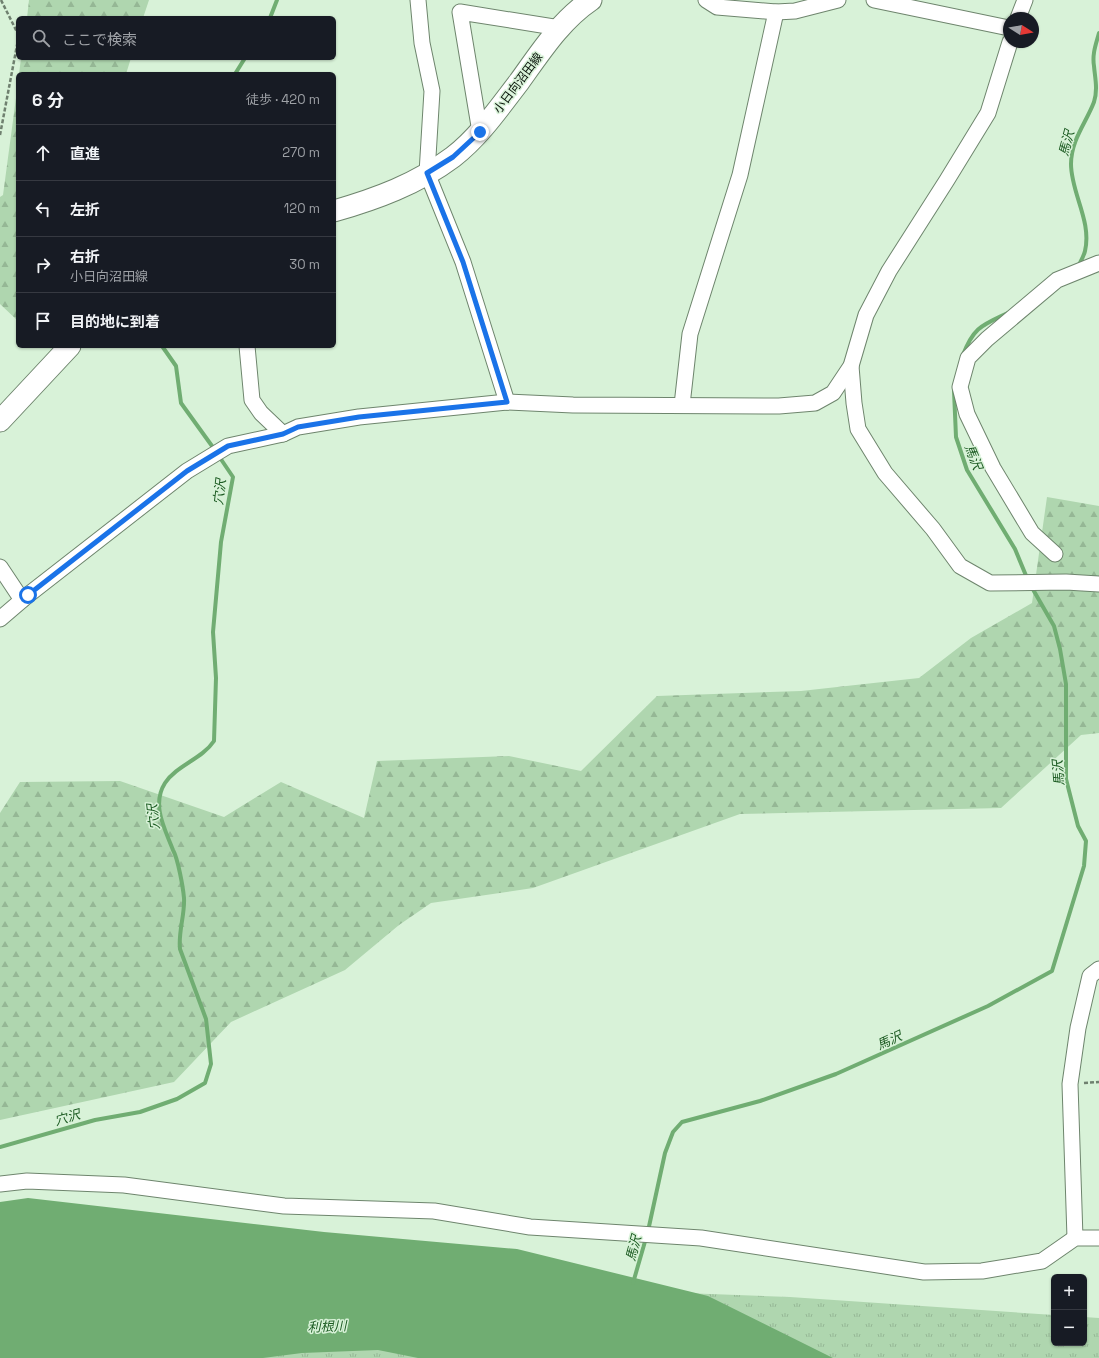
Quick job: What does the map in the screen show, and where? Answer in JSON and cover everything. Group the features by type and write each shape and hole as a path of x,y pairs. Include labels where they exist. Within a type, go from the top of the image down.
{"main road":[{"name":"小日向沼田線","path":"336,209 372,200 399,188 453,157 480,132 560,28 568,19 591,0"},
{"path":"0,420 68,348"}],"street":[{"path":"418,0 422,43 432,91 427,173 463,262 507,402"},
{"path":"706,0 717,7 776,12 795,11 838,0"},
{"path":"874,0 1003,27"},
{"path":"1020,12 1025,0"},
{"path":"480,132 460,12 560,28"},
{"path":"682,405 690,334 740,175 776,12"},
{"path":"0,619 22,600 187,471 228,446 283,434 298,427 359,417 507,402 574,405 779,406 815,403 833,393 851,366 866,315 889,271 948,180 988,113 1008,48"},
{"path":"1056,554 1032,533 993,468 967,414 960,387 968,358 987,339 1057,280 1099,263"},
{"path":"247,348 252,400 261,412 283,434"},
{"path":"851,366 858,429 885,473 933,529 960,566 990,583 1066,582 1099,584"},
{"path":"0,567 22,600"},
{"path":"1074,1238 1070,1084 1078,1028 1090,976 1099,969"},
{"path":"0,1184 26,1181 124,1185 284,1206 434,1211 530,1227 701,1238 924,1272 982,1271 1042,1260 1074,1238 1099,1238"}],"path":[{"path":"1,0 16,30"},
{"path":"0,135 16,51"}],"green space":[{"path":"29,0 149,0 144,16 27,16"},
{"path":"21,60 130,60 127,72 19,72"},
{"path":"16,98 16,319 0,304 0,197 3,195"},
{"path":"1047,497 1099,506 1099,733 1081,735 1001,808 740,814 533,888 431,903 399,925 345,970 231,1022 174,1082 0,1120 0,813 20,782 120,781 224,817 281,782 364,818 377,761 509,756 581,771 657,696 801,691 919,678 971,638 1032,603"},
{"path":"92,1271 790,1297 1051,1315 1051,1346 1087,1346 1087,1317 1099,1318 1099,1358 0,1358 0,1284"}],"water":[{"name":"利根川","path":"28,1198 324,1232 517,1249 708,1296 833,1358 418,1358 378,1350 302,1353 263,1358 0,1358 0,1202"}],"waterway":[{"name":"穴沢","path":"271,16 277,0"},
{"name":"馬沢","path":"1078,267 1084,253 1086,229 1074,186 1071,164 1073,147 1091,110 1096,93 1094,57 1099,33"},
{"name":"穴沢","path":"236,72 244,60"},
{"name":"馬沢","path":"963,355 971,338 980,328 1010,312"},
{"name":"穴沢","path":"0,1147 95,1120 140,1112 177,1099 205,1083 211,1064 206,1019 180,949 184,898 177,860 163,825 159,808 159,800 161,791 170,777 176,771 203,753 214,741 216,678 213,632 221,542 233,477 181,403 176,366 163,348"},
{"name":"馬沢","path":"954,391 956,437 967,470 1015,549 1027,578"},
{"name":"馬沢","path":"648,1231 665,1153 673,1132 682,1122 760,1101 836,1074 988,1006 1052,971 1084,866 1086,841 1078,826 1066,779 1066,684 1060,649 1054,626 1031,586"},
{"name":"馬沢","path":"633,1283 646,1238"}],"route":[{"path":"28,595 187,471 228,446 283,434 298,427 359,417 507,402 463,262 427,173 453,157 480,132"}]}
